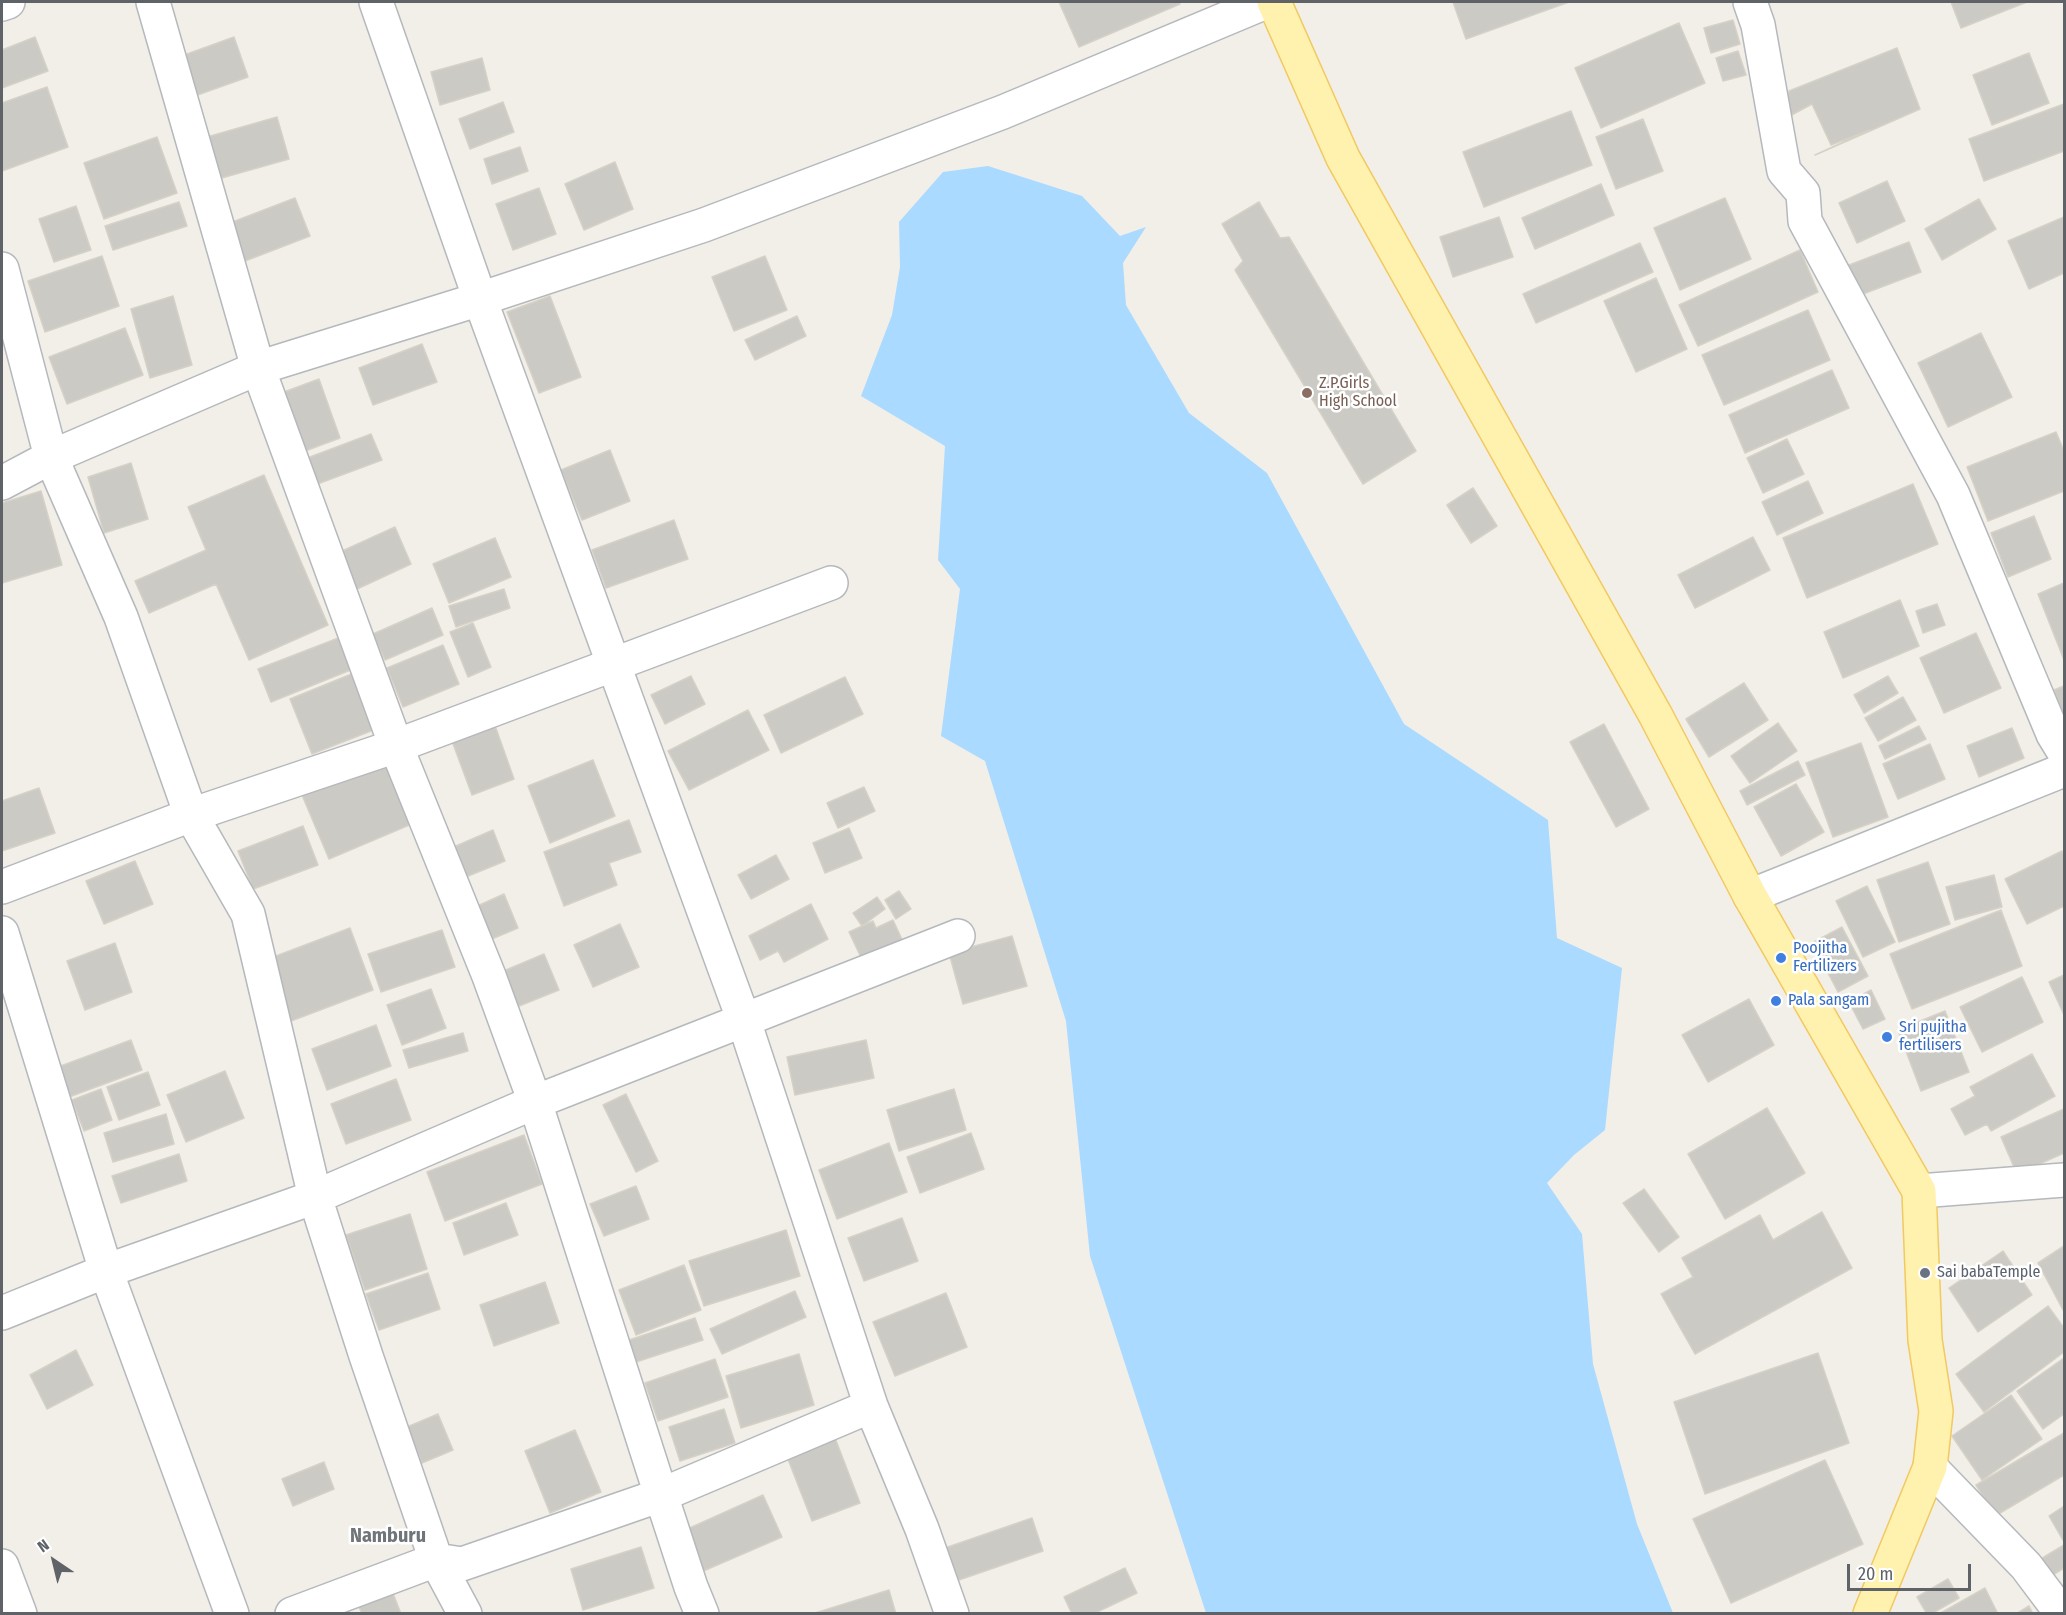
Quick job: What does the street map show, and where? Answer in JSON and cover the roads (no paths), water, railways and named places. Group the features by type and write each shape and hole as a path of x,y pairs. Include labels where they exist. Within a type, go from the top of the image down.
{"main road":[{"path":"1274,2 1343,158 1656,716 1750,896 1918,1191 1925,1340 1936,1411 1930,1467 1870,1614"}],"street":[{"path":"2,4 8,2"},
{"path":"153,2 258,368 396,746 489,976 536,1102 661,1495 702,1614"},
{"path":"376,2 612,665 744,1021 871,1406 922,1529 952,1614"},
{"path":"2,483 51,457 258,368 480,299 704,225 1003,111 1266,2"},
{"path":"1750,2 1758,25 1784,171 1803,193 1805,221 1953,495 2053,734 2064,752"},
{"path":"2,269 51,457 121,617 191,816 248,914 315,1197 366,1356 436,1560 465,1614"},
{"path":"2,887 191,816 396,746 831,583"},
{"path":"1750,896 2064,770"},
{"path":"2,933 106,1271 232,1614"},
{"path":"2,1313 106,1271 315,1197 536,1102 958,936"},
{"path":"1918,1191 2064,1180"},
{"path":"292,1614 436,1560 462,1564 661,1495 871,1406"},
{"path":"1930,1467 2026,1566 2062,1614"},
{"path":"2,1566 20,1614"}],"water":[{"path":"988,166 1082,196 1120,236 1146,227 1123,263 1126,305 1189,413 1267,473 1404,724 1548,820 1557,938 1622,968 1605,1130 1574,1155 1547,1183 1582,1234 1593,1364 1637,1524 1673,1613 1206,1613 1090,1256 1066,1021 985,761 941,736 960,589 938,560 945,446 861,396 892,315 900,267 899,222 943,172"}],"place":[{"name":"Z.P.Girls High School","path":"1307,393"},
{"name":"Poojitha Fertilizers","path":"1781,958"},
{"name":"Pala sangam","path":"1776,1001"},
{"name":"Sri pujitha fertilisers","path":"1887,1037"},
{"name":"Sai babaTemple","path":"1925,1273"}],"district":[{"name":"Namburu","path":"388,1536"}]}
